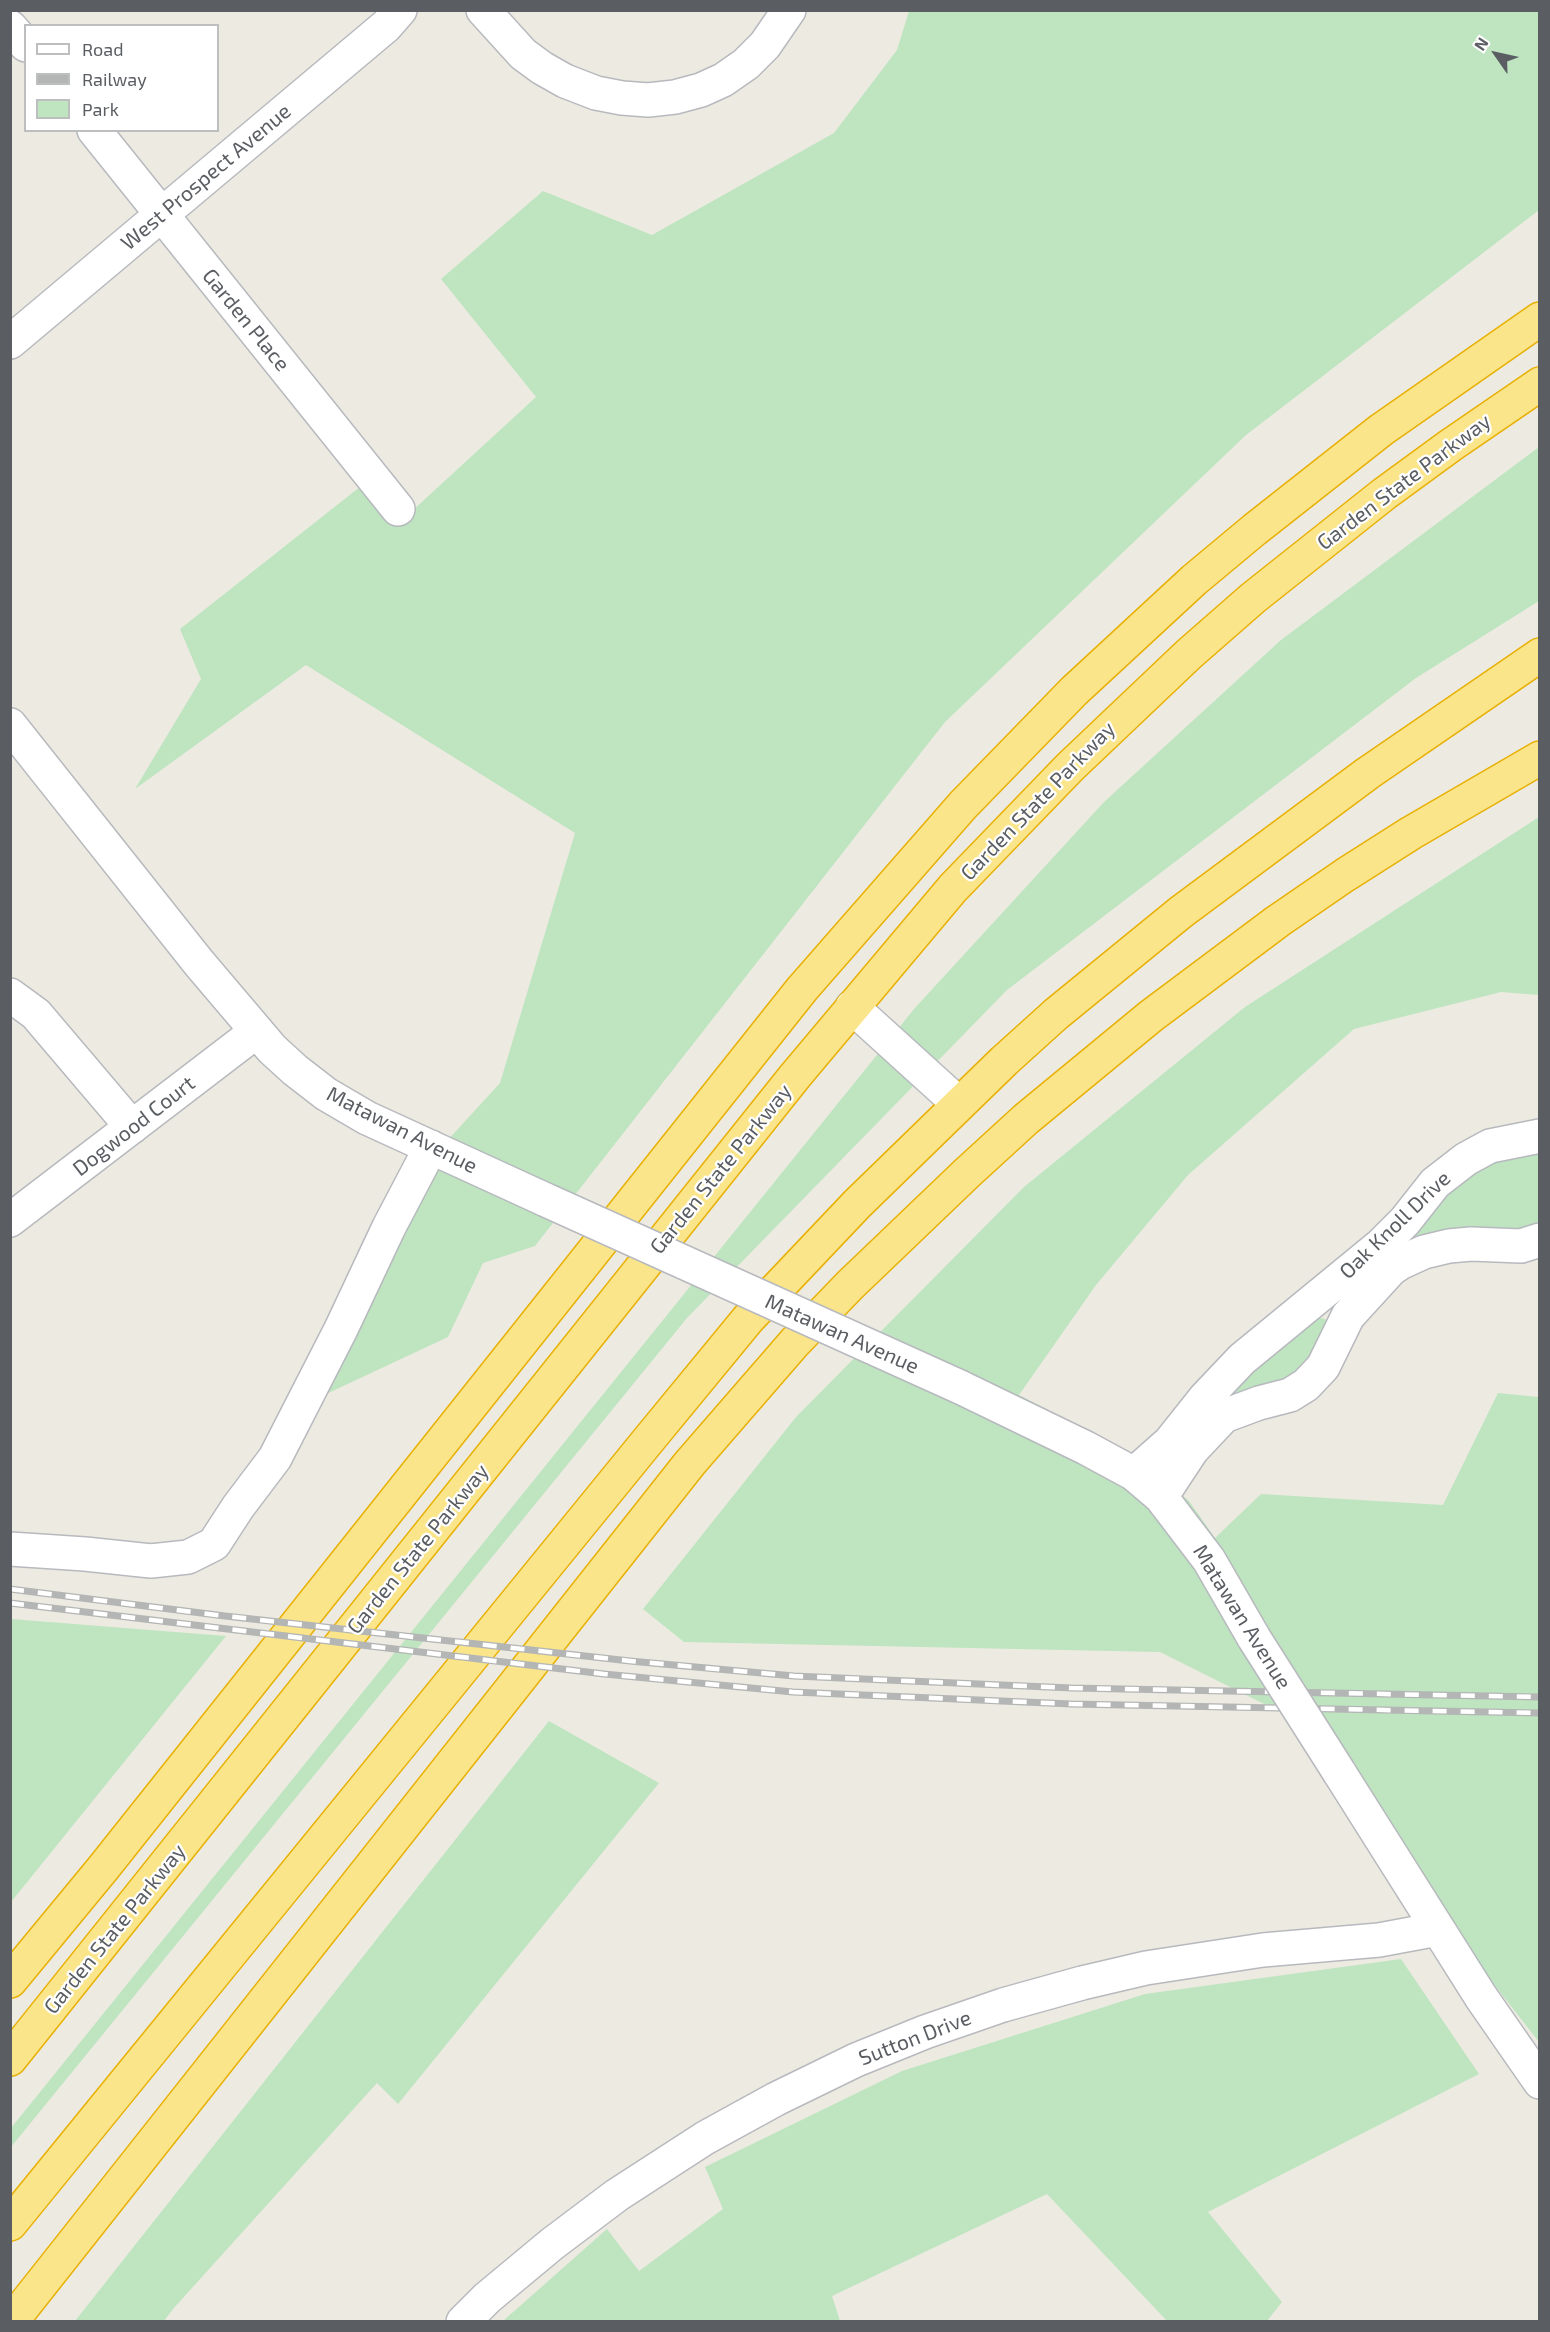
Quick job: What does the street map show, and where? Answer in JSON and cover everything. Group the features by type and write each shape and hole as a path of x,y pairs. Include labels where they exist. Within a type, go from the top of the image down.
{"highway":[{"path":"10,1981 104,1868 802,989 963,805 1074,691 1228,551 1381,430 1539,319"},
{"name":"Garden State Parkway","path":"10,2059 852,1007 953,888 1010,826 1070,767 1189,654 1253,598 1451,445 1539,384"},
{"path":"10,2224 748,1320 849,1212 959,1104 1056,1014 1234,871 1368,772 1539,655"},
{"path":"11,2322 690,1463 795,1342 925,1212 1026,1119 1160,1009 1278,921 1345,875 1539,758"}],"street":[{"name":"West Prospect Avenue","path":"10,342 377,34 400,10"},
{"path":"483,10 524,54 565,81 596,93 648,100 675,97 701,90 723,80 746,64 765,45 789,10"},
{"path":"10,27 24,43"},
{"name":"Garden Place","path":"96,132 398,509"},
{"name":"Matawan Avenue","path":"10,725 199,963 272,1049 326,1094 367,1118 960,1387 1134,1474 1161,1497 1209,1560 1254,1638 1480,1997 1539,2082"},
{"path":"10,995 36,1014 132,1127"},
{"path":"852,1007 959,1104"},
{"name":"Dogwood Court","path":"10,1220 257,1031"},
{"name":"Oak Knoll Drive","path":"1161,1497 1192,1450 1242,1359 1381,1245 1405,1221 1435,1183 1466,1159 1490,1146 1539,1136"},
{"path":"190,1579 238,1507 275,1458 341,1329 394,1218 432,1147"},
{"name":"Oak Knoll Drive","path":"1134,1474 1215,1407 1259,1403 1290,1395 1306,1385 1323,1367 1348,1316 1391,1269 1400,1263 1424,1252 1471,1244 1521,1246 1539,1240"},
{"name":"Oak Knoll Drive","path":"1321,1296 1348,1316"},
{"path":"10,1549 152,1561 188,1557 214,1544"},
{"name":"Sutton Drive","path":"463,2322 487,2298 552,2244 617,2195 705,2138 776,2098 907,2039 1003,2005 1146,1968 1272,1949 1379,1940 1438,1929"}],"green space":[{"path":"909,11 1539,11 1539,210 1246,435 945,722 535,1246 483,1263 448,1337 322,1396 435,1154 500,1083 575,833 306,665 135,789 201,679 180,629 375,475 412,511 536,397 441,279 543,191 652,235 834,133 897,50"},
{"path":"1539,447 1539,601 1416,678 1007,990 687,1318 11,2147 11,2128 914,1009 1104,802 1281,640"},
{"path":"1539,817 1539,995 1501,992 1354,1029 1188,1175 1096,1285 1019,1395 1132,1453 1189,1501 1215,1538 1261,1494 1443,1505 1498,1393 1539,1397 1539,2042 1322,1765 1294,1719 1160,1652 684,1642 643,1609 796,1417 1024,1187 1245,1007"},
{"path":"1539,1147 1539,1233 1344,1288 1465,1172"},
{"path":"1315,1317 1325,1319 1331,1326 1303,1378 1233,1400 1228,1395 1230,1384"},
{"path":"10,1619 226,1636 11,1902"},
{"path":"549,1721 659,1783 398,2104 377,2083 164,2321 75,2321"},
{"path":"1401,1959 1479,2074 1208,2212 1282,2302 1267,2321 1167,2321 1047,2194 832,2296 840,2321 503,2321 607,2229 639,2271 723,2209 705,2167 902,2071 1145,1994"}],"railway":[{"path":"10,1589 225,1616 630,1661 794,1676 1071,1688 1540,1697"},
{"path":"10,1603 604,1674 793,1692 1071,1704 1540,1713"}]}
